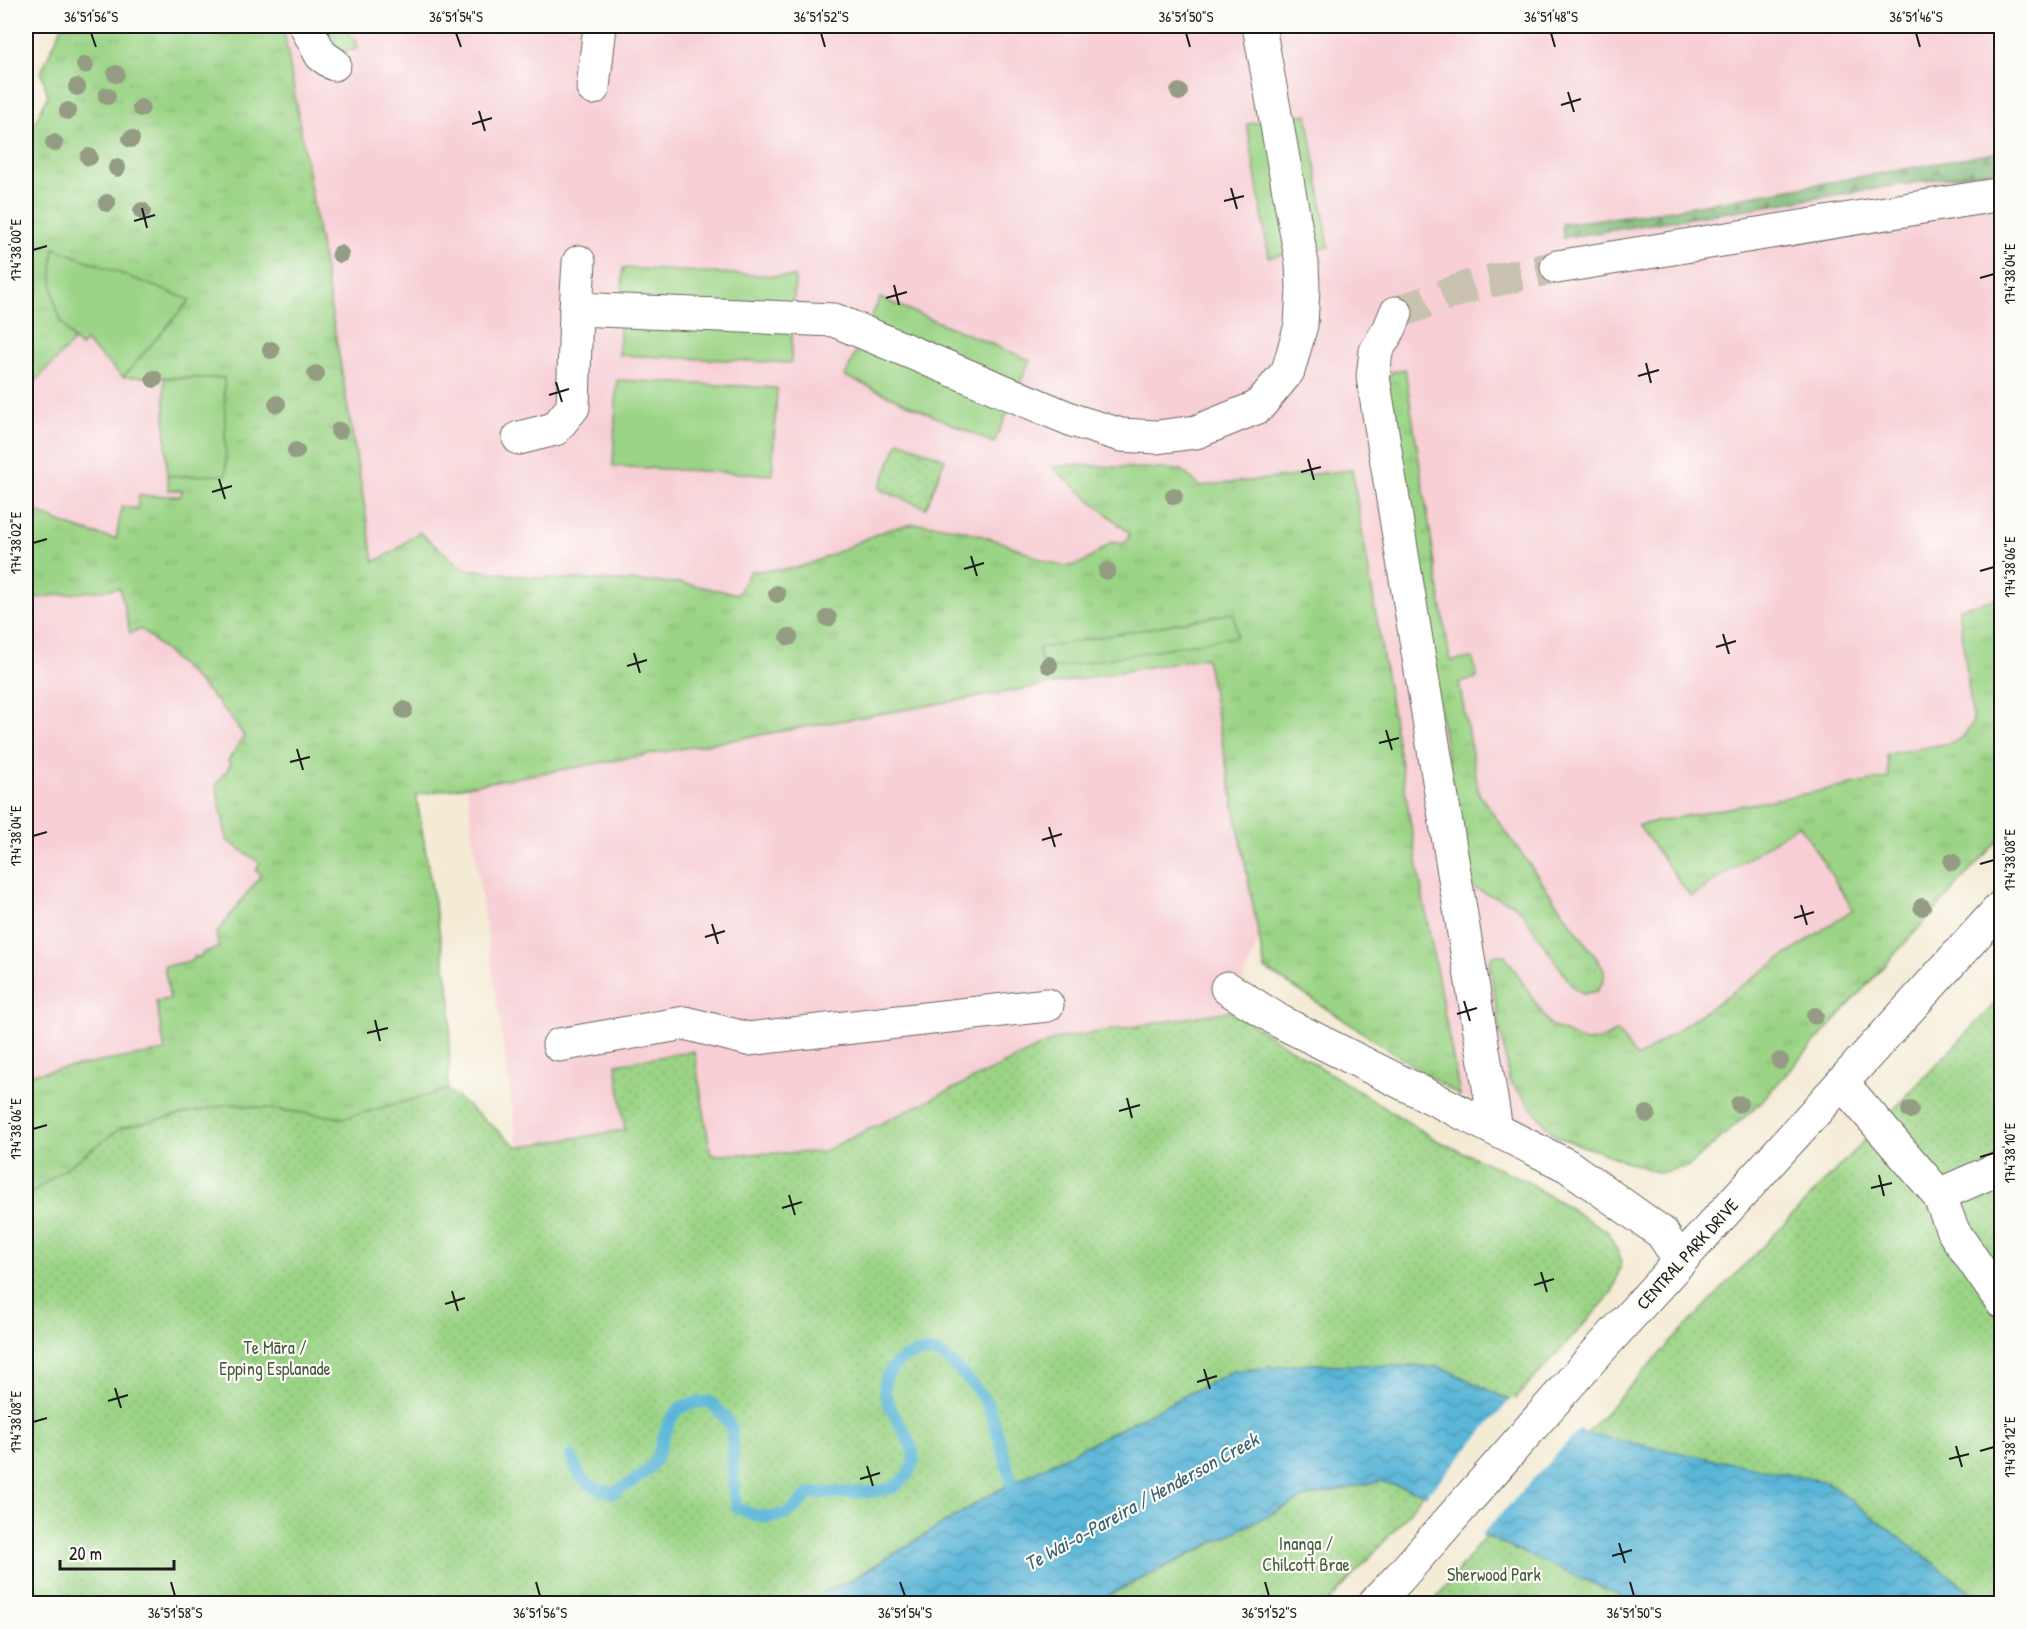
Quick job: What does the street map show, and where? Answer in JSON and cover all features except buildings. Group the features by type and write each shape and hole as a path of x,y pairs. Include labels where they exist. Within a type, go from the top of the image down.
{"main road":[{"path":"306,26 321,55 334,64"},
{"path":"593,88 600,26"},
{"path":"576,309 834,320 1076,421 1121,435 1157,436 1196,432 1258,406 1288,371 1301,325 1302,263 1259,26"},
{"path":"1557,267 2001,194"},
{"path":"519,438 555,429 573,407 579,262"},
{"path":"1396,313 1376,351 1373,376 1496,1129"},
{"name":"CENTRAL PARK DRIVE","path":"1374,1604 2001,906"},
{"path":"1227,987 1281,1022 1568,1166 1662,1233 1680,1261"},
{"path":"559,1044 685,1023 748,1039 1047,1005"},
{"path":"1842,1083 1939,1195 1953,1231 2001,1302"},
{"path":"1939,1195 2001,1167"}],"shaded area":[{"path":"284,26 2001,26 2001,598 1959,608 1973,723 1962,738 1889,778 1638,825 1691,897 1799,824 1854,909 1637,1058 1599,1041 1585,1042 1574,1038 1550,1025 1505,955 1493,956 1489,961 1509,1080 1555,1136 1460,1096 1424,904 1259,940 1231,1011 1056,1039 823,1152 711,1155 694,1051 618,1081 626,1130 518,1147 467,787 416,795 451,1001 26,1197 26,237 339,356"}],"green space":[{"path":"62,26 283,26 374,562 393,552 419,532 464,569 541,578 681,583 738,594 750,571 795,568 827,557 875,534 908,525 924,524 972,533 1017,548 1048,562 1068,566 1080,564 1111,542 1123,544 1128,539 1129,533 1052,467 1074,465 1181,470 1200,486 1352,470 1424,904 1460,1096 1265,969 1206,657 416,795 451,1001 448,1090 344,1118 230,1104 26,1223 26,1075 165,1051 156,1001 170,999 164,966 192,961 195,956 199,958 204,952 219,948 216,934 261,875 256,871 260,863 227,840 216,785 231,764 228,761 244,736 222,707 141,629 130,633 120,588 26,599 26,505 69,526 116,539 122,506 137,509 139,496 181,496 182,490 169,490 167,476 225,475 223,378 123,377 187,301 60,319 74,341 26,391 26,133 31,131 48,95 41,72"},
{"path":"319,26 344,26 358,49 340,52"},
{"path":"1307,114 1329,247 1269,257 1247,124"},
{"path":"2001,152 2001,169 1563,238 1562,224 1665,211"},
{"path":"54,248 190,300 123,377 85,341 81,347 71,337 58,314 52,275"},
{"path":"623,268 795,277 791,363 619,355"},
{"path":"880,298 1030,360 994,443 845,376"},
{"path":"1405,369 1450,661 1473,658 1477,678 1459,682 1479,794 1604,969 1604,980 1597,991 1584,994 1573,987 1522,912 1511,903 1475,889 1468,878 1384,383 1392,372"},
{"path":"164,378 224,378 226,475 167,476"},
{"path":"617,380 777,388 772,475 613,466"},
{"path":"899,441 945,459 926,508 879,489"},
{"path":"2001,598 2001,837 1760,1103 1689,1166 1659,1173 1555,1136 1509,1080 1489,961 1493,955 1505,955 1550,1025 1585,1042 1599,1041 1617,1031 1637,1058 1853,909 1799,824 1691,897 1638,825 1889,778 1887,754 1950,743 1962,738 1973,723 1959,608"},
{"path":"1234,613 1237,636 1043,670 1039,648"},
{"path":"2001,997 2001,1603 1986,1603 1586,1434"},
{"name":"Te Māra / Epping Esplanade","path":"1231,1011 1438,1141 1524,1180 1608,1232 1622,1261 1612,1293 1513,1402 1441,1367 1306,1364 1233,1371 995,1492 853,1579 801,1603 26,1604 26,1197 121,1128 230,1104 344,1118 448,1090 518,1147 625,1130 616,1064 694,1051 711,1155 822,1152 1056,1039"},
{"name":"Inanga / Chilcott Brae","path":"1381,1481 1423,1493 1402,1522 1328,1603 1092,1604 1303,1498"},
{"name":"Sherwood Park","path":"1485,1536 1637,1603 1432,1604"}],"water":[{"name":"Te Wai-o-Pareira / Henderson Creek","path":"1306,1364 1441,1367 1586,1434 1827,1482 1986,1603 1637,1603 1485,1536 1423,1493 1380,1481 1303,1498 1092,1603 801,1604 853,1579 995,1492 1233,1371"}],"pier":[{"path":"1512,1398 1581,1428 1480,1536 1424,1498"}],"waterway":[{"path":"571,1456 585,1482 613,1493 637,1479 652,1465 669,1422 678,1410 690,1404 710,1402 724,1416 732,1429 734,1494 737,1507 756,1515 770,1517 791,1511 808,1494 884,1490 897,1485 907,1475 913,1462 912,1448 885,1392 886,1378 896,1364 905,1358 916,1354 933,1353 944,1357 958,1369 985,1400 1000,1440 1016,1498"}],"tunnel":[{"path":"1396,313 1476,284 1557,267"}]}
